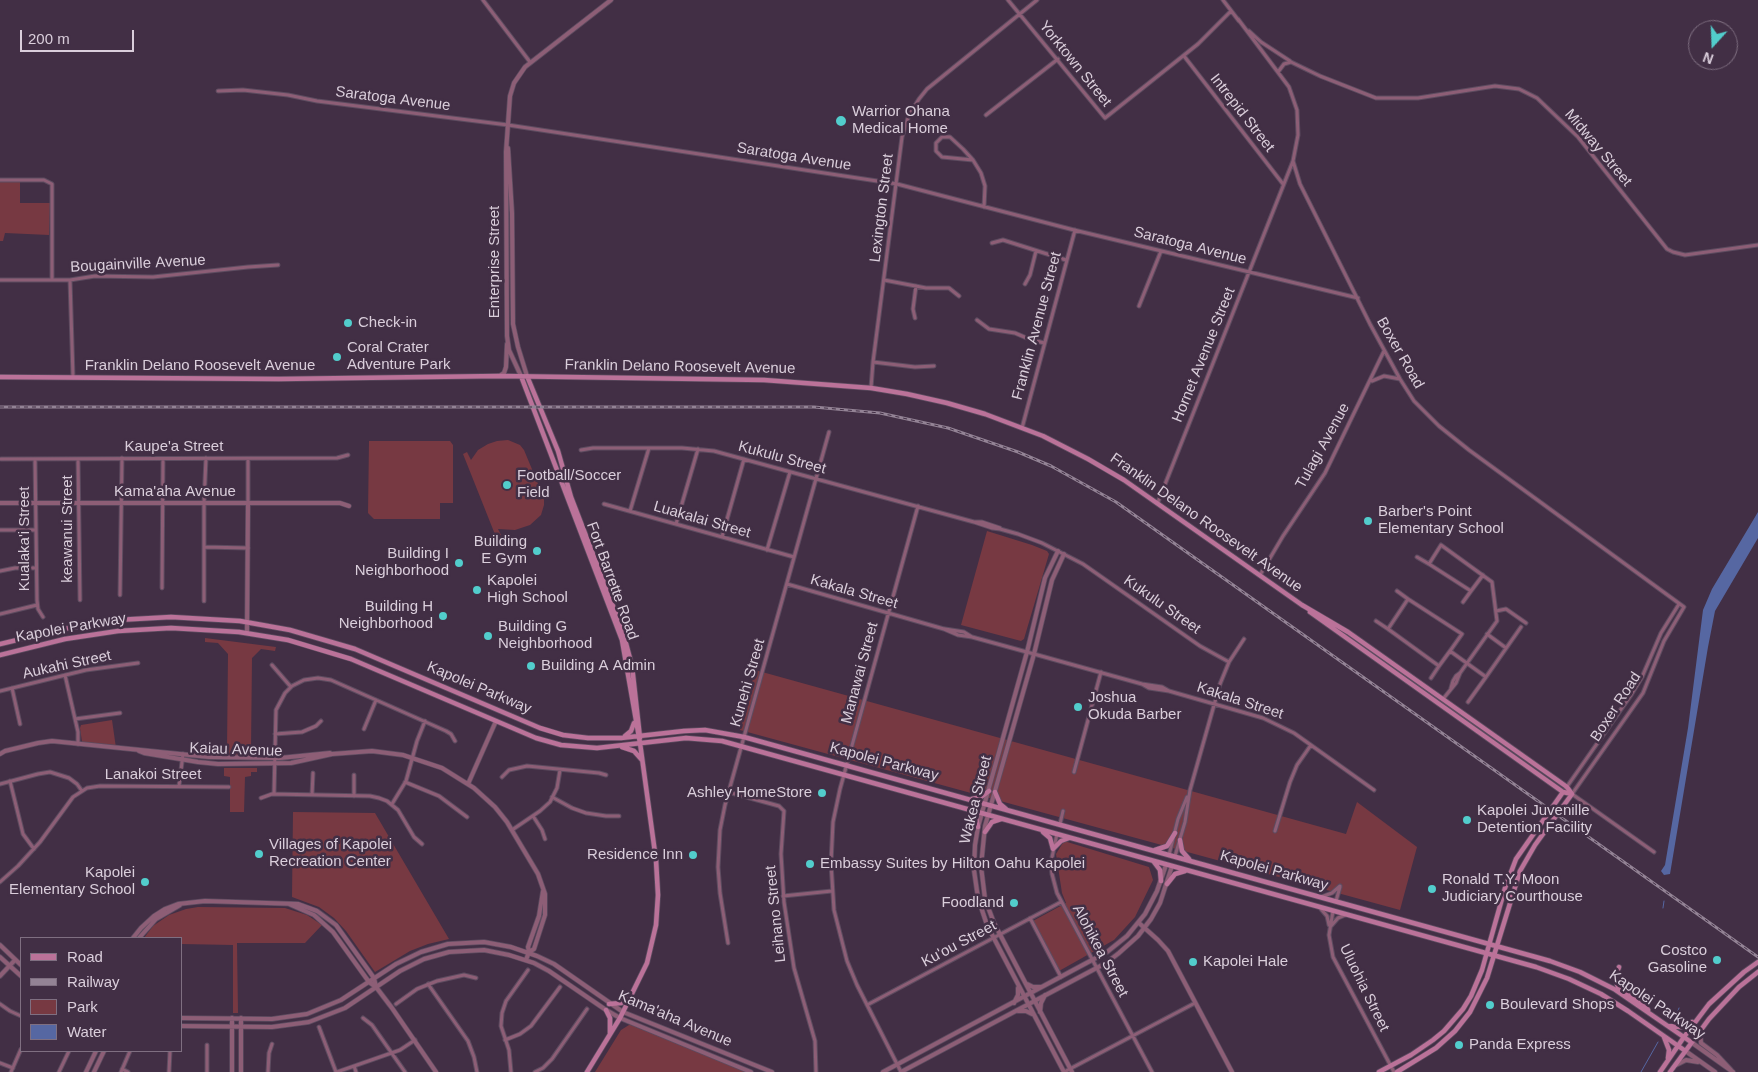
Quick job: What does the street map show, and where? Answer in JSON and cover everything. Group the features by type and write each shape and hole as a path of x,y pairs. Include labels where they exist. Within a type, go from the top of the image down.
{"main road":[{"name":"Fort Barrette Road","path":"520,376 617,627 626,660 639,736"},
{"name":"Franklin Delano Roosevelt Avenue","path":"0,377 279,379 528,376 764,380 871,388 941,402 985,414 1022,428 1088,458 1124,480 1158,502 1563,792 1572,794"},
{"name":"Fort Barrette Road","path":"528,376 556,446 574,503 621,624 632,666 642,761 656,860 658,895 652,947 643,973 631,998 588,1072"},
{"path":"533,390 535,380 539,377"},
{"name":"Franklin Delano Roosevelt Avenue","path":"1302,605 1341,627 1567,787 1572,794"},
{"name":"Kapolei Parkway","path":"0,644 81,625 135,619 190,618 248,622 306,634 355,649 540,728 563,735 588,738 621,738 705,730 744,737 1550,960 1614,989 1691,1042"},
{"name":"Kapolei Parkway","path":"0,655 83,636 136,629 189,628 247,633 304,644 351,659 536,738 560,745 588,748 695,738 741,746 1536,967 1582,984 1609,998 1684,1050"},
{"path":"496,720 500,711"},
{"path":"621,738 632,730 634,711"},
{"path":"618,746 634,751 642,761"},
{"path":"970,799 981,797 992,791 1000,804 1007,810"},
{"path":"1379,1072 1422,1049 1444,1031 1457,1017 1471,996 1487,954 1508,878 1521,852 1563,792"},
{"path":"1395,1072 1436,1048 1463,1022 1478,999 1494,956 1516,881 1526,858 1572,794"},
{"path":"969,810 976,818 978,827"},
{"path":"985,832 992,822 1002,819"},
{"path":"1057,834 1060,824"},
{"path":"1041,830 1050,838 1053,849 1061,842 1071,838"},
{"path":"1153,850 1166,846 1175,833"},
{"path":"1180,840 1182,851 1190,860"},
{"path":"1169,855 1169,865"},
{"path":"1169,865 1175,856"},
{"path":"1153,861 1160,870 1161,881"},
{"path":"1167,884 1175,874 1188,870"},
{"path":"1508,878 1516,881"},
{"path":"1333,911 1336,901"},
{"path":"1660,1072 1677,1045 1697,1019 1733,982 1758,962"},
{"path":"1619,967 1616,978 1618,987 1645,1005 1650,1014"},
{"path":"1671,1070 1700,1029 1739,987 1758,972"},
{"path":"610,1004 621,1003 631,998"},
{"path":"606,1010 610,1018 610,1034"},
{"path":"1667,1025 1685,1027 1697,1019"},
{"path":"1664,1035 1669,1050 1667,1060"}],"street":[{"path":"483,0 530,62"},
{"name":"Enterprise Street","path":"520,376 510,350 507,332 508,103 521,72 530,62 612,0"},
{"name":"Yorktown Street","path":"1008,0 1105,118 1184,56"},
{"name":"Lexington Street","path":"871,388 903,132 909,115 918,99 927,89 1038,0"},
{"name":"Midway Street","path":"1222,0 1238,20 1261,42 1291,62 1320,76 1376,98 1418,98 1494,86 1519,89 1537,98 1578,137 1667,249 1685,255 1758,245"},
{"path":"1184,56 1231,11"},
{"name":"Boxer Road","path":"1238,20 1289,87 1297,110 1298,135 1293,161 1304,194 1400,379 1420,407 1439,426 1469,450 1684,607 1664,641 1643,692 1572,794"},
{"name":"Intrepid Street","path":"1184,56 1284,184"},
{"path":"986,115 1058,59"},
{"path":"1278,72 1284,64 1291,62"},
{"name":"Saratoga Avenue","path":"218,91 243,90 508,125 897,184 1075,230 1358,298"},
{"path":"972,160 942,157 936,151 936,143 942,137 950,137 963,148 972,160 984,180 986,193 984,207"},
{"name":"Enterprise Street","path":"508,146 512,204 513,324 518,347 528,376"},
{"name":"Hornet Avenue Street","path":"1158,502 1293,161"},
{"path":"0,180 44,180 50,181 52,184 52,280"},
{"name":"Franklin Avenue Street","path":"1022,428 1075,230"},
{"path":"992,243 1003,240 1066,260"},
{"path":"1025,284 1030,275 1036,251"},
{"path":"1139,306 1161,251"},
{"name":"Bougainville Avenue","path":"0,280 70,280 91,276 153,277 278,265"},
{"path":"70,280 73,378"},
{"path":"884,280 916,286 949,288 959,296"},
{"path":"915,318 913,309 916,286"},
{"path":"977,320 989,329 1015,333 1044,343"},
{"path":"500,376 504,373 506,367 507,332"},
{"name":"Tulagi Avenue","path":"1260,575 1283,536 1325,473 1385,351"},
{"path":"873,362 915,367 934,366"},
{"path":"1370,383 1384,376 1400,379"},
{"name":"Kunehi Street","path":"728,943 718,868 720,830 728,792 829,432"},
{"name":"Kukulu Street","path":"581,450 593,448 698,449 918,506 1034,540 1064,554 1095,572 1204,649 1229,662"},
{"path":"630,511 649,448"},
{"path":"676,524 698,449"},
{"name":"Kaupe'a Street","path":"1,458 248,459 337,458 348,455"},
{"path":"120,595 122,458"},
{"path":"204,601 206,458"},
{"name":"Kualaka'i Street","path":"36,459 37,606 43,617"},
{"name":"keawanui Street","path":"78,459 80,600"},
{"path":"162,588 163,459"},
{"path":"247,633 248,459"},
{"path":"722,537 744,460"},
{"path":"767,550 790,472"},
{"name":"Kama'aha Avenue","path":"0,503 340,503 349,506"},
{"name":"Luakalai Street","path":"604,504 794,558"},
{"name":"Manawai Street","path":"901,1072 852,973 843,948 836,923 830,863 832,829 844,775 918,506"},
{"path":"0,530 36,530"},
{"path":"1430,564 1441,545 1492,582 1497,621 1467,664 1452,681 1451,688 1443,699"},
{"path":"204,547 248,548"},
{"name":"Wakea Street","path":"1058,551 1045,578 1003,739 981,856 982,883 987,906 1000,935 1072,1070"},
{"name":"Wakea Street","path":"1064,554 1052,580 1010,741 992,791 985,804 978,827 974,854 976,889 980,908 993,938 1064,1072"},
{"path":"1417,557 1471,591"},
{"path":"0,571 15,568 36,568"},
{"path":"1463,602 1483,575"},
{"name":"Kakala Street","path":"787,584 944,629 964,632 972,637 1142,684 1150,684 1272,721 1289,730 1374,790"},
{"path":"1397,591 1462,634 1431,678"},
{"path":"1388,629 1408,598"},
{"name":"Boxer Road","path":"1563,792 1631,695 1642,677 1661,633 1679,604"},
{"path":"0,614 37,606"},
{"path":"1496,611 1506,610 1526,623"},
{"path":"1376,621 1440,666"},
{"path":"1468,702 1521,627"},
{"path":"1487,634 1506,648"},
{"path":"1175,856 1190,792 1220,684 1229,662 1244,639"},
{"path":"1450,651 1486,677"},
{"name":"Aukahi Street","path":"0,691 65,674 138,663"},
{"path":"272,665 291,687"},
{"path":"1074,772 1102,672"},
{"path":"65,674 79,735 78,744"},
{"path":"274,794 275,714 282,696 291,687 304,680 322,678 331,680 446,731 453,736 455,742"},
{"path":"12,688 20,724"},
{"path":"364,729 376,700"},
{"path":"75,719 120,713"},
{"path":"468,784 496,720"},
{"path":"275,734 302,732 316,726 321,721"},
{"path":"392,804 405,782 425,721"},
{"name":"Kaiau Avenue","path":"0,752 48,741 209,757 275,758 332,754"},
{"path":"1275,831 1297,765 1311,745"},
{"name":"Kaiau Avenue","path":"139,751 144,754 213,764 296,763 332,754 372,751 413,757 442,768 468,784 495,807 512,830 536,870 543,891 539,916 528,947 529,952 526,960"},
{"path":"179,786 183,754"},
{"path":"502,777 509,770 523,767 606,775"},
{"path":"512,830 544,808 552,797 558,783 560,770"},
{"path":"0,784 38,774 54,773 71,779 78,784 82,791 71,800 34,849 0,882"},
{"path":"312,795 313,773"},
{"path":"354,774 354,796"},
{"path":"10,781 23,834 34,849"},
{"path":"405,782 439,796 467,817"},
{"name":"Lanakoi Street","path":"82,791 100,786 228,787"},
{"name":"Leihano Street","path":"728,792 784,809 781,854 783,896 794,968 815,1041 816,1072"},
{"path":"1169,855 1180,812 1190,792"},
{"path":"261,798 274,794 375,797 392,804 400,813 414,837 422,844"},
{"name":"Franklin Delano Roosevelt Avenue","path":"1572,794 1654,852"},
{"path":"552,797 586,813 619,816"},
{"path":"1060,824 1064,811"},
{"path":"533,816 543,831 545,839"},
{"name":"Alohikea Street","path":"1057,834 1053,849 1052,874 1061,902 1152,1072"},
{"path":"883,1072 1093,961 1121,942 1139,923 1153,900 1169,865"},
{"path":"901,1072 1096,968 1125,949 1145,928 1156,911 1167,884 1169,865"},
{"path":"1321,897 1340,886 1336,901"},
{"path":"783,896 832,891"},
{"path":"134,937 159,912 171,906 185,903 198,901 298,904 311,908 332,921 374,978 376,987"},
{"name":"Ku'ou Street","path":"867,1005 1061,902"},
{"path":"140,937 156,919 185,903"},
{"path":"284,903 308,912 324,922 333,932 369,982 376,987 415,1040 436,1072"},
{"path":"1318,906 1326,916 1329,928"},
{"name":"Uluohia Street","path":"1333,911 1329,928 1333,957 1390,1066 1395,1072"},
{"path":"1329,928 1338,918 1346,914"},
{"path":"1030,918 1061,978"},
{"path":"1139,923 1168,951 1230,1072"},
{"name":"Kama'aha Avenue","path":"182,1018 281,1018 307,1014 341,1000 412,955 448,944 493,943 529,952 554,964 623,1012 772,1072"},
{"path":"0,945 20,965"},
{"name":"Kama'aha Avenue","path":"182,1026 281,1026 319,1019 345,1008 400,971 416,963 449,952 484,950 526,960 549,971 620,1018 751,1072"},
{"path":"0,957 20,975"},
{"path":"0,976 15,960"},
{"path":"512,1072 510,1056 501,1026 502,1013 506,1001 528,970"},
{"path":"396,1004 428,984 457,976 466,975 476,978"},
{"path":"1024,981 1033,987 1043,987"},
{"path":"428,984 468,1041 477,1072"},
{"path":"1014,1003 1018,995 1018,986"},
{"path":"505,1040 520,1034 531,1026 560,988"},
{"path":"1040,1012 1041,1003 1045,995"},
{"path":"1064,1072 1072,1070 1195,1002"},
{"path":"0,1004 20,1016"},
{"path":"535,1072 543,1068 552,1059 588,1009"},
{"path":"1015,1011 1026,1011 1034,1015"},
{"path":"497,1012 502,1013"},
{"path":"232,1018 232,1072"},
{"path":"241,1018 241,1072"},
{"path":"363,1018 372,1025 404,1072"},
{"path":"318,1027 336,1072 392,1053 404,1048 415,1040"},
{"path":"1700,1029 1701,1043 1717,1055 1732,1071"},
{"name":"Kapolei Parkway","path":"1691,1042 1732,1071"},
{"path":"268,1072 269,1053 272,1044"},
{"path":"207,1045 207,1072"},
{"name":"Kapolei Parkway","path":"1684,1050 1715,1072"},
{"path":"0,1063 12,1070 20,1051"},
{"path":"59,1072 69,1052"},
{"path":"86,1072 96,1052"},
{"path":"94,1072 104,1052"},
{"path":"128,1072 121,1070 130,1052"},
{"path":"169,1072 170,1052"},
{"path":"1671,1070 1686,1060 1696,1061 1706,1066"},
{"path":"354,1066 356,1072"}],"green space":[{"path":"0,182 20,182 20,203 50,203 49,235 5,233 3,241 0,241"},
{"path":"508,440 520,445 524,450 544,498 544,505 541,515 530,525 515,530 498,529 501,535 496,537 463,454 467,452 471,460 478,450 488,444"},
{"path":"369,441 450,441 453,445 453,503 440,503 440,519 374,519 368,513"},
{"path":"987,531 1032,545 1047,551 1049,554 1024,639 1021,641 961,625"},
{"path":"205,638 276,647 275,651 261,649 252,658 251,749 254,750 254,754 258,754 258,758 219,758 219,753 223,753 224,749 227,749 228,654 218,643 205,642"},
{"path":"755,670 1346,834 1357,802 1417,847 1400,910 740,730"},
{"path":"112,720 116,748 84,744 82,742 81,725"},
{"path":"224,768 257,768 257,772 251,772 251,776 245,777 244,812 230,812 230,777 224,776"},
{"path":"293,812 375,813 449,939 410,951 375,972 346,931 334,918 319,907 292,897"},
{"path":"1064,841 1149,867 1153,880 1135,917 1114,940 1059,971 1031,922 1066,903 1062,893 1056,854"},
{"path":"198,907 285,908 307,915 322,925 305,943 237,943 238,1013 233,1013 233,945 182,944 182,937 145,937 153,926 169,915"},
{"path":"629,1025 746,1072 595,1072 621,1030"}],"water":[{"path":"1758,512 1758,538 1715,611 1670,874 1664,875 1661,871 1665,865 1688,728 1703,610 1712,589"}],"waterway":[{"path":"1663,908 1664,901"},
{"path":"1675,1019 1679,1008"},
{"path":"1641,1072 1658,1042"}],"railway":[{"path":"0,407 814,407 880,413 948,428 1018,452 1051,466 1116,502 1758,957"}],"place":[{"name":"Warrior Ohana Medical Home","path":"841,121"},
{"name":"Check-in","path":"348,323"},
{"name":"Coral Crater Adventure Park","path":"337,357"},
{"name":"Football/Soccer Field","path":"507,485"},
{"name":"Barber's Point Elementary School","path":"1368,521"},
{"name":"Building E Gym","path":"537,551"},
{"name":"Building I Neighborhood","path":"459,563"},
{"name":"Kapolei High School","path":"477,590"},
{"name":"Building H Neighborhood","path":"443,616"},
{"name":"Building G Neighborhood","path":"488,636"},
{"name":"Building A Admin","path":"531,666"},
{"name":"Joshua Okuda Barber","path":"1078,707"},
{"name":"Ashley HomeStore","path":"822,793"},
{"name":"Kapolei Juvenille Detention Facility","path":"1467,820"},
{"name":"Villages of Kapolei Recreation Center","path":"259,854"},
{"name":"Residence Inn","path":"693,855"},
{"name":"Embassy Suites by Hilton Oahu Kapolei","path":"810,864"},
{"name":"Kapolei Elementary School","path":"145,882"},
{"name":"Ronald T.Y. Moon Judiciary Courthouse","path":"1432,889"},
{"name":"Foodland","path":"1014,903"},
{"name":"Costco Gasoline","path":"1717,960"},
{"name":"Kapolei Hale","path":"1193,962"},
{"name":"Boulevard Shops","path":"1490,1005"},
{"name":"Panda Express","path":"1459,1045"}]}
